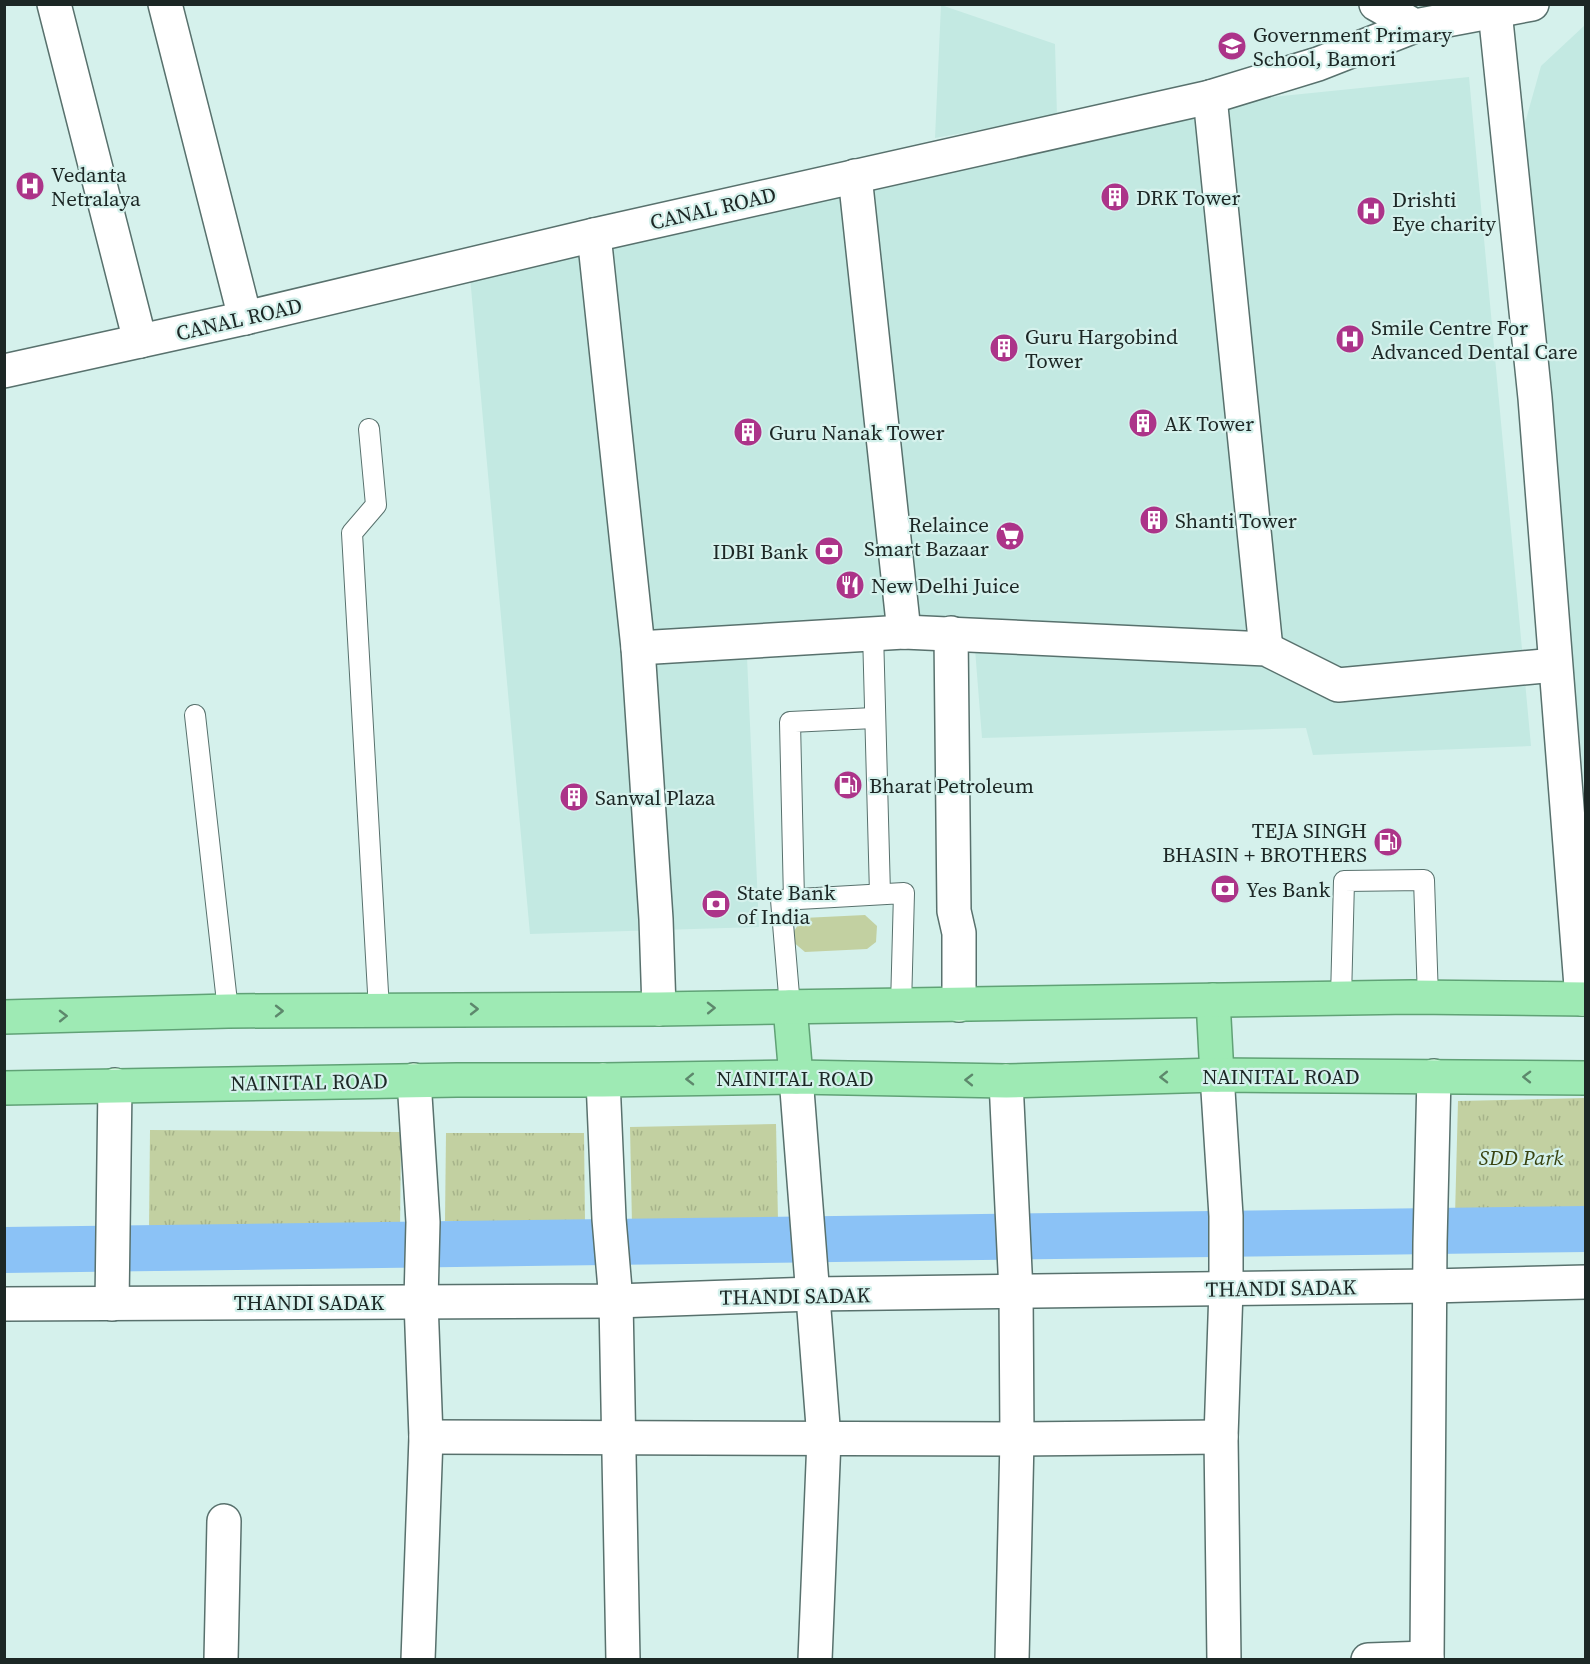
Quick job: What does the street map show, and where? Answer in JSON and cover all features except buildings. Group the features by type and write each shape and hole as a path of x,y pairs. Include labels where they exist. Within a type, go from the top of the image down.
{"highway":[{"path":"4,1017 228,1011 659,1009 1341,998 1584,999"},
{"path":"1213,1000 1217,1075"},
{"path":"790,1007 796,1077"},
{"name":"NAINITAL ROAD","path":"4,1088 414,1080 796,1077 1006,1080 1217,1075 1586,1078"}],"street":[{"path":"54,4 140,341"},
{"path":"165,4 245,318"},
{"path":"1376,4 1415,26"},
{"name":"CANAL ROAD","path":"4,371 245,318 594,235 1210,97 1318,64 1415,26 1532,4"},
{"path":"1495,11 1535,398 1584,999"},
{"path":"1210,97 1266,649"},
{"path":"855,176 889,632"},
{"path":"594,235 638,648 656,919 659,1009"},
{"path":"638,648 889,632 957,633 1266,649 1338,685 1555,665"},
{"path":"957,633 969,914 959,933 959,1005"},
{"path":"1217,1075 1226,1216 1221,1437 1224,1659"},
{"path":"1368,1659 1427,1659 1434,1076"},
{"path":"796,1077 824,1439 815,1659"},
{"path":"414,1080 423,1222 421,1301 426,1437 418,1659"},
{"path":"603,1080 609,1219 616,1301 623,1659"},
{"path":"1006,1080 1016,1292 1017,1439 1012,1659"},
{"path":"112,1304 115,1085"},
{"name":"THANDI SADAK","path":"4,1304 616,1301 813,1294 1586,1282"},
{"path":"426,1437 1017,1439 1221,1437"},
{"path":"221,1659 224,1521"}],"lane":[{"path":"369,429 376,505 352,533 379,1010"},
{"path":"880,894 874,718 889,632"},
{"path":"195,715 228,1011"},
{"path":"794,900 790,722 874,718"},
{"path":"1341,998 1344,880 1424,880 1428,998"},
{"path":"790,1007 781,900 904,893 901,1006"}],"shaded area":[{"path":"941,5 1055,44 1057,116 935,138"},
{"path":"1585,25 1585,794 1523,130 1541,66"},
{"path":"1469,77 1531,746 1313,755 1306,728 982,738 975,649 939,644 747,657 759,927 530,934 470,277 679,225 1272,97"}],"green space":[{"path":"865,915 877,926 876,942 867,949 805,952 792,941 794,931 803,918"},
{"name":"SDD Park","path":"1585,1098 1585,1212 1455,1216 1458,1101"},
{"path":"776,1124 778,1221 632,1225 630,1127"},
{"path":"150,1130 401,1132 400,1232 149,1230"},
{"path":"446,1133 584,1133 585,1222 445,1221"}],"waterway":[{"path":"4,1250 1586,1229"}],"place":[{"name":"Government Primary School, Bamori","path":"1232,46"},
{"name":"Vedanta Netralaya","path":"30,186"},
{"name":"DRK Tower","path":"1115,197"},
{"name":"Drishti Eye charity","path":"1371,211"},
{"name":"Smile Centre For Advanced Dental Care","path":"1350,339"},
{"name":"Guru Hargobind Tower","path":"1004,348"},
{"name":"AK Tower","path":"1143,423"},
{"name":"Guru Nanak Tower","path":"748,432"},
{"name":"Shanti Tower","path":"1154,520"},
{"name":"Relaince Smart Bazaar","path":"1010,536"},
{"name":"IDBI Bank","path":"829,551"},
{"name":"New Delhi Juice","path":"850,585"},
{"name":"Bharat Petroleum","path":"848,785"},
{"name":"Sanwal Plaza","path":"574,797"},
{"name":"TEJA SINGH BHASIN + BROTHERS","path":"1388,842"},
{"name":"Yes Bank","path":"1225,889"},
{"name":"State Bank of India","path":"716,904"}]}
